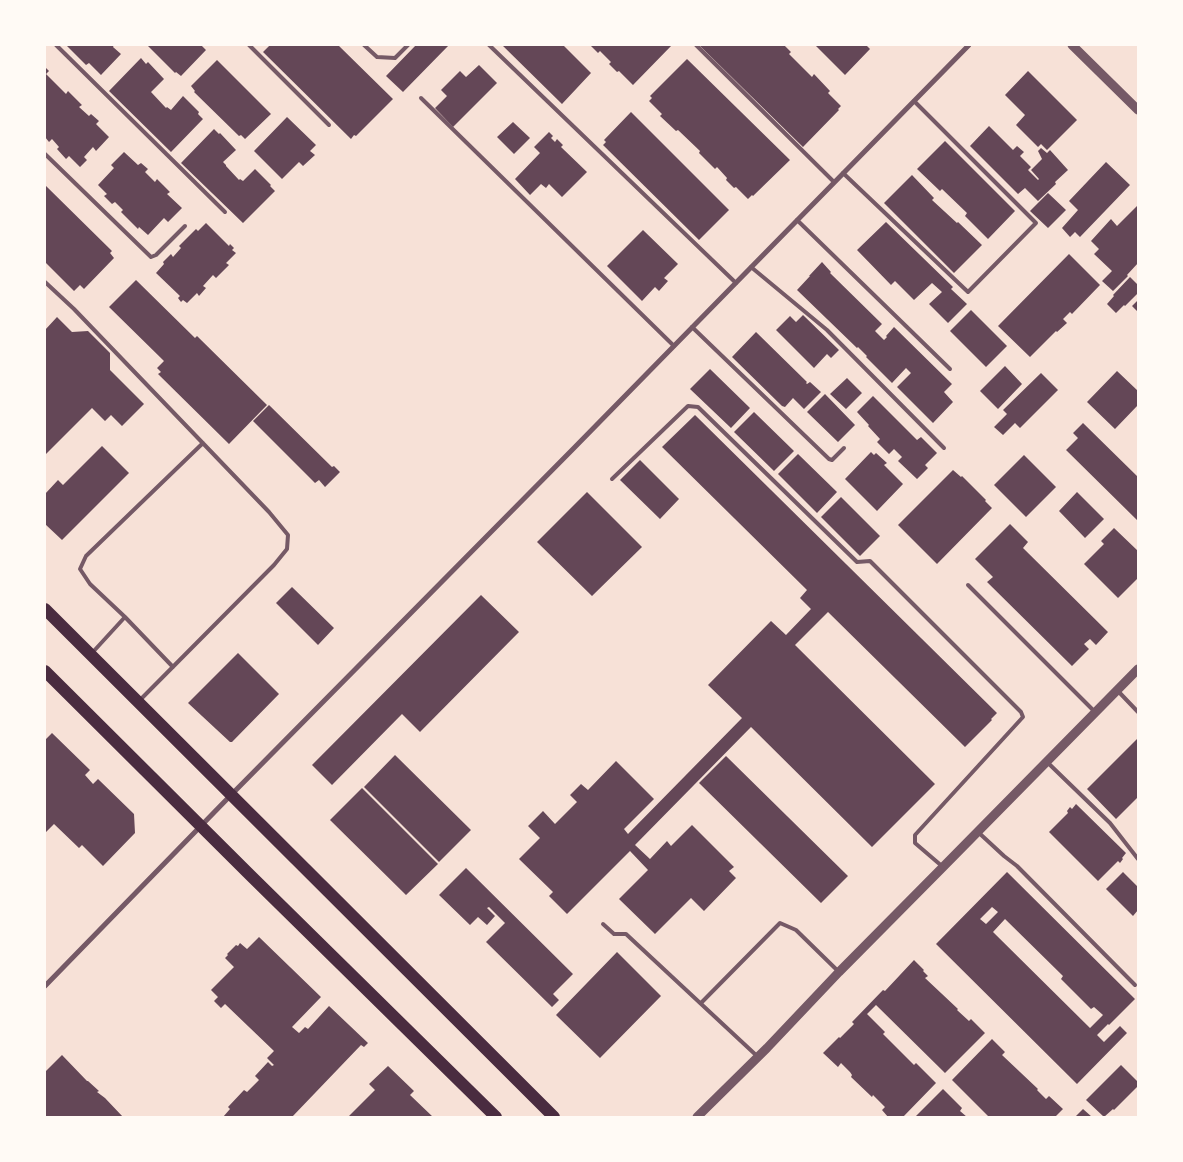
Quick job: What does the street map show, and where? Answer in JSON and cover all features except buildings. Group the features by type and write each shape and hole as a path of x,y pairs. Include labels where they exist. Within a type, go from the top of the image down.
{"main road":[{"path":"45,609 554,1117"},
{"path":"45,671 496,1117"}],"street":[{"path":"45,986 231,794 969,45"},
{"path":"1072,45 1138,110"},
{"path":"697,1117 767,1048 839,972 1138,668"}],"lane":[{"path":"56,45 225,212"},
{"path":"249,45 329,125"},
{"path":"364,45 377,58 395,58 408,45"},
{"path":"489,45 736,283"},
{"path":"696,45 834,182"},
{"path":"422,98 674,346"},
{"path":"843,174 968,292 1016,244 1036,223 914,101"},
{"path":"45,154 151,257 156,255 185,226"},
{"path":"798,220 950,369"},
{"path":"751,267 827,330 944,448"},
{"path":"45,282 81,316 203,443 269,512 288,535 287,549 274,565 138,702"},
{"path":"692,327 829,459 832,460 844,448"},
{"path":"612,479 688,406 698,407 857,562 870,561 1021,712 1023,717 915,835 915,842 943,868"},
{"path":"173,667 90,584 80,569 86,556 203,443"},
{"path":"968,585 1095,712"},
{"path":"90,654 125,617"},
{"path":"1117,690 1138,712"},
{"path":"1047,762 1110,823 1138,859"},
{"path":"978,832 1018,866 1135,985"},
{"path":"701,1003 780,923 796,930 839,972"},
{"path":"603,924 614,934 626,934 757,1056"}]}
